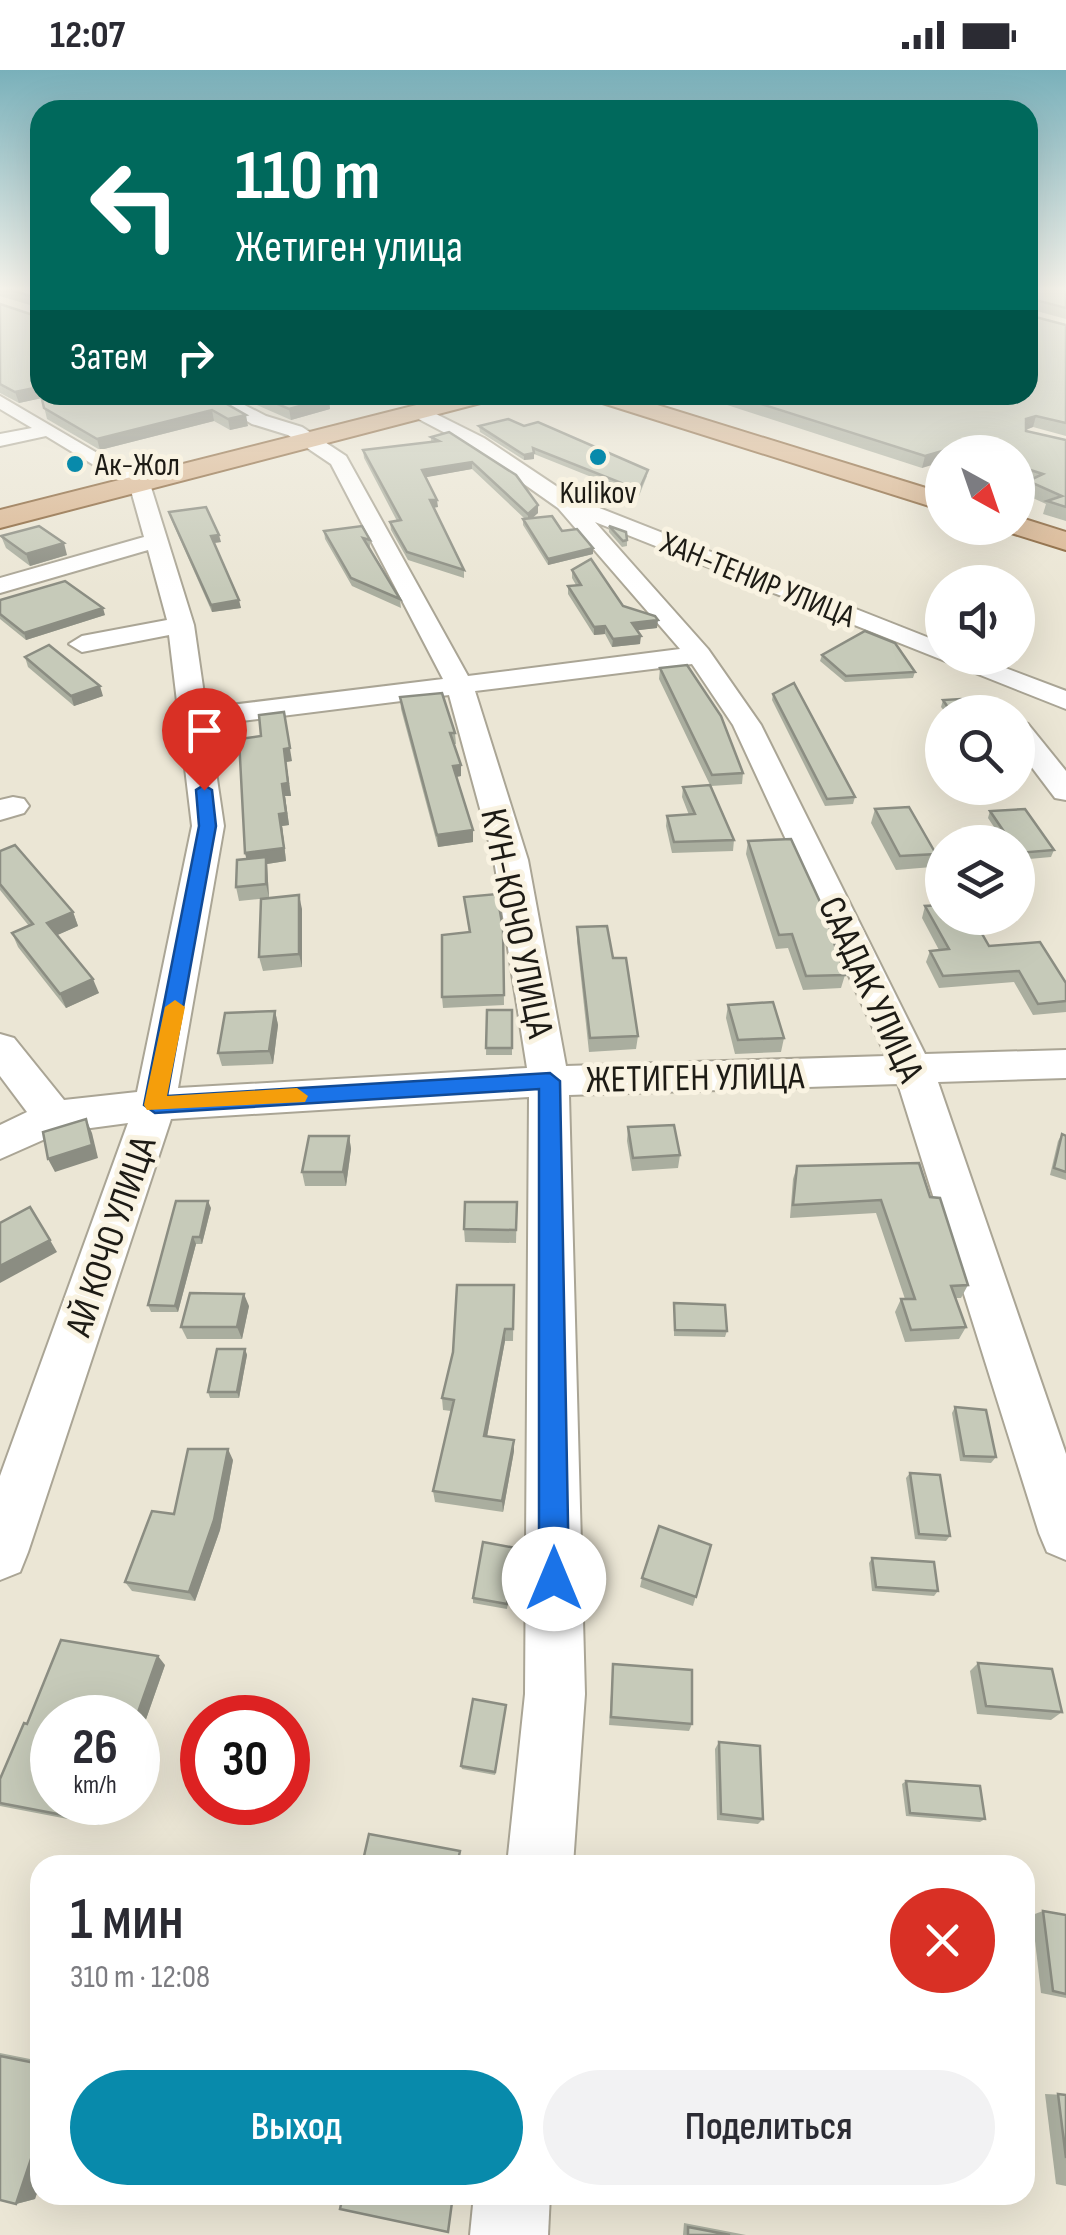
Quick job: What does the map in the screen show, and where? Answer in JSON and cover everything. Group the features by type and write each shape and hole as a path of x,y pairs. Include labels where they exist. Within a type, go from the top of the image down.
{"main road":[{"path":"0,504 133,478 423,405"},
{"path":"633,405 925,497"},
{"path":"0,520 133,478"},
{"path":"1035,531 1066,541"}],"street":[{"path":"0,401 133,478"},
{"name":"КУН-КОЧО УЛИЦА","path":"231,405 304,435 339,460 460,686 511,860 550,1081 555,1694 541,1855"},
{"name":"ХАН-ТЕНИР УЛИЦА","path":"428,405 566,503 925,645"},
{"path":"0,440 50,430"},
{"name":"АЙ КОЧО УЛИЦА","path":"0,1552 155,1105 208,826 181,626 157,540 133,478"},
{"name":"СААДАК УЛИЦА","path":"566,503 699,656 748,724 914,1072 1066,1533"},
{"path":"0,586 157,540"},
{"path":"82,644 181,626"},
{"path":"196,718 699,656"},
{"path":"973,675 990,695"},
{"path":"1001,675 1066,701"},
{"path":"1035,752 1066,792"},
{"path":"0,1048 54,1117"},
{"name":"ЖЕТИГЕН УЛИЦА","path":"0,1144 54,1117 155,1105 550,1081 1066,1064"},
{"path":"509,2235 511,2205"}],"building":[{"path":"1038,388 1066,388 1066,423 1036,416 1026,419 1026,431 1066,440 1066,507 1047,501 1062,496 1035,484 1035,478 1043,474 1035,471 1035,435 925,435 925,456 764,405 1038,405"},
{"path":"43,405 228,405 246,415 228,419 212,410 97,439"},
{"path":"508,419 524,426 538,422 648,470 639,490 533,448 534,453 524,455 479,426"},
{"path":"449,432 516,475 538,505 528,514 472,462 422,470 437,500 430,500 464,570 407,552 390,522 401,520 363,450 439,441 431,437"},
{"path":"206,507 219,535 211,536 239,600 211,605 169,512"},
{"path":"552,516 562,531 577,529 593,548 548,559 523,519"},
{"path":"39,526 64,543 26,554 1,536"},
{"path":"362,526 370,540 363,538 400,599 351,578 324,531"},
{"path":"609,526 626,532 627,540 623,541"},
{"path":"591,559 623,606 658,620 632,623 641,636 613,639 605,626 594,627 568,586 581,585 572,570"},
{"path":"65,581 103,608 24,633 0,614 0,600"},
{"path":"865,631 895,643 915,672 846,676 822,655"},
{"path":"49,645 100,686 71,696 25,657"},
{"path":"687,665 721,716 743,773 712,775 660,668"},
{"path":"794,683 855,797 827,799 773,694"},
{"path":"442,693 461,765 453,766 473,830 437,835 400,697"},
{"path":"284,712 290,748 284,749 288,783 282,784 286,813 279,814 284,848 245,853 239,739 261,736 259,715"},
{"path":"710,785 734,840 674,842 667,816 695,814 683,787"},
{"path":"909,807 925,835 925,855 900,856 875,809"},
{"path":"1025,809 1054,850 1035,852 1035,825 999,825 990,811"},
{"path":"791,839 821,904 845,975 806,976 792,934 779,935 748,841"},
{"path":"15,845 73,912 47,923 93,979 60,994 12,933 33,924 0,884 0,851"},
{"path":"266,857 266,884 236,887 237,860"},
{"path":"497,894 503,929 504,995 442,997 442,935 470,932 464,897"},
{"path":"299,895 299,954 259,957 261,899"},
{"path":"607,926 613,958 626,958 638,1036 590,1038 577,927"},
{"path":"941,935 983,935 989,946 1040,942 1066,983 1066,1001 1038,1004 1019,971 943,976 930,951 949,949"},
{"path":"773,1002 784,1038 738,1040 728,1005"},
{"path":"487,1010 512,1010 512,1048 486,1048"},
{"path":"275,1011 269,1051 218,1053 225,1013"},
{"path":"86,1119 92,1145 48,1159 43,1132"},
{"path":"674,1125 680,1155 633,1158 628,1127"},
{"path":"1062,1134 1066,1136 1066,1172 1054,1168"},
{"path":"309,1136 349,1136 343,1172 302,1172"},
{"path":"919,1163 930,1197 940,1198 968,1285 951,1286 966,1327 911,1330 901,1299 915,1299 881,1200 793,1205 797,1166"},
{"path":"176,1201 208,1201 200,1237 193,1237 175,1306 148,1305"},
{"path":"465,1202 517,1202 516,1230 464,1229"},
{"path":"30,1207 50,1240 0,1266 0,1223"},
{"path":"457,1285 514,1285 513,1329 505,1329 484,1436 514,1440 502,1501 433,1491 454,1400 442,1398 453,1352"},
{"path":"190,1293 244,1294 237,1327 181,1327"},
{"path":"674,1303 725,1305 727,1331 675,1330"},
{"path":"217,1349 245,1349 237,1392 208,1392"},
{"path":"955,1407 986,1410 996,1457 964,1456"},
{"path":"188,1449 228,1449 214,1520 189,1592 125,1582 152,1511 174,1514"},
{"path":"910,1473 940,1475 950,1536 919,1534"},
{"path":"659,1526 711,1545 696,1597 642,1578"},
{"path":"483,1542 516,1548 507,1604 473,1598"},
{"path":"872,1558 934,1562 938,1591 876,1587"},
{"path":"61,1640 158,1656 144,1695 39,1695"},
{"path":"978,1663 1052,1669 1062,1712 986,1706"},
{"path":"613,1664 692,1670 692,1724 611,1717"},
{"path":"473,1699 506,1705 495,1772 461,1766"},
{"path":"30,1717 30,1809 0,1803 0,1779 24,1723"},
{"path":"719,1742 760,1746 763,1819 721,1814"},
{"path":"906,1781 980,1786 985,1819 910,1813"},
{"path":"369,1834 460,1851 459,1855 364,1855"},
{"path":"1043,1911 1066,1915 1066,1994 1053,1991"},
{"path":"0,2056 30,2062 30,2162 16,2204 0,2200"},
{"path":"1058,2094 1066,2095 1066,2158"},
{"path":"341,2205 452,2205 448,2232 340,2209"},
{"path":"688,2227 730,2235 688,2235"}],"slow traffic":[{"path":"175,1007 155,1105 297,1096"}],"place":[{"name":"Kulikov","path":"598,457"},
{"name":"Ак-Жол","path":"75,464"}],"route":[{"path":"204,790 208,826 155,1105 550,1081 554,1579"}]}
